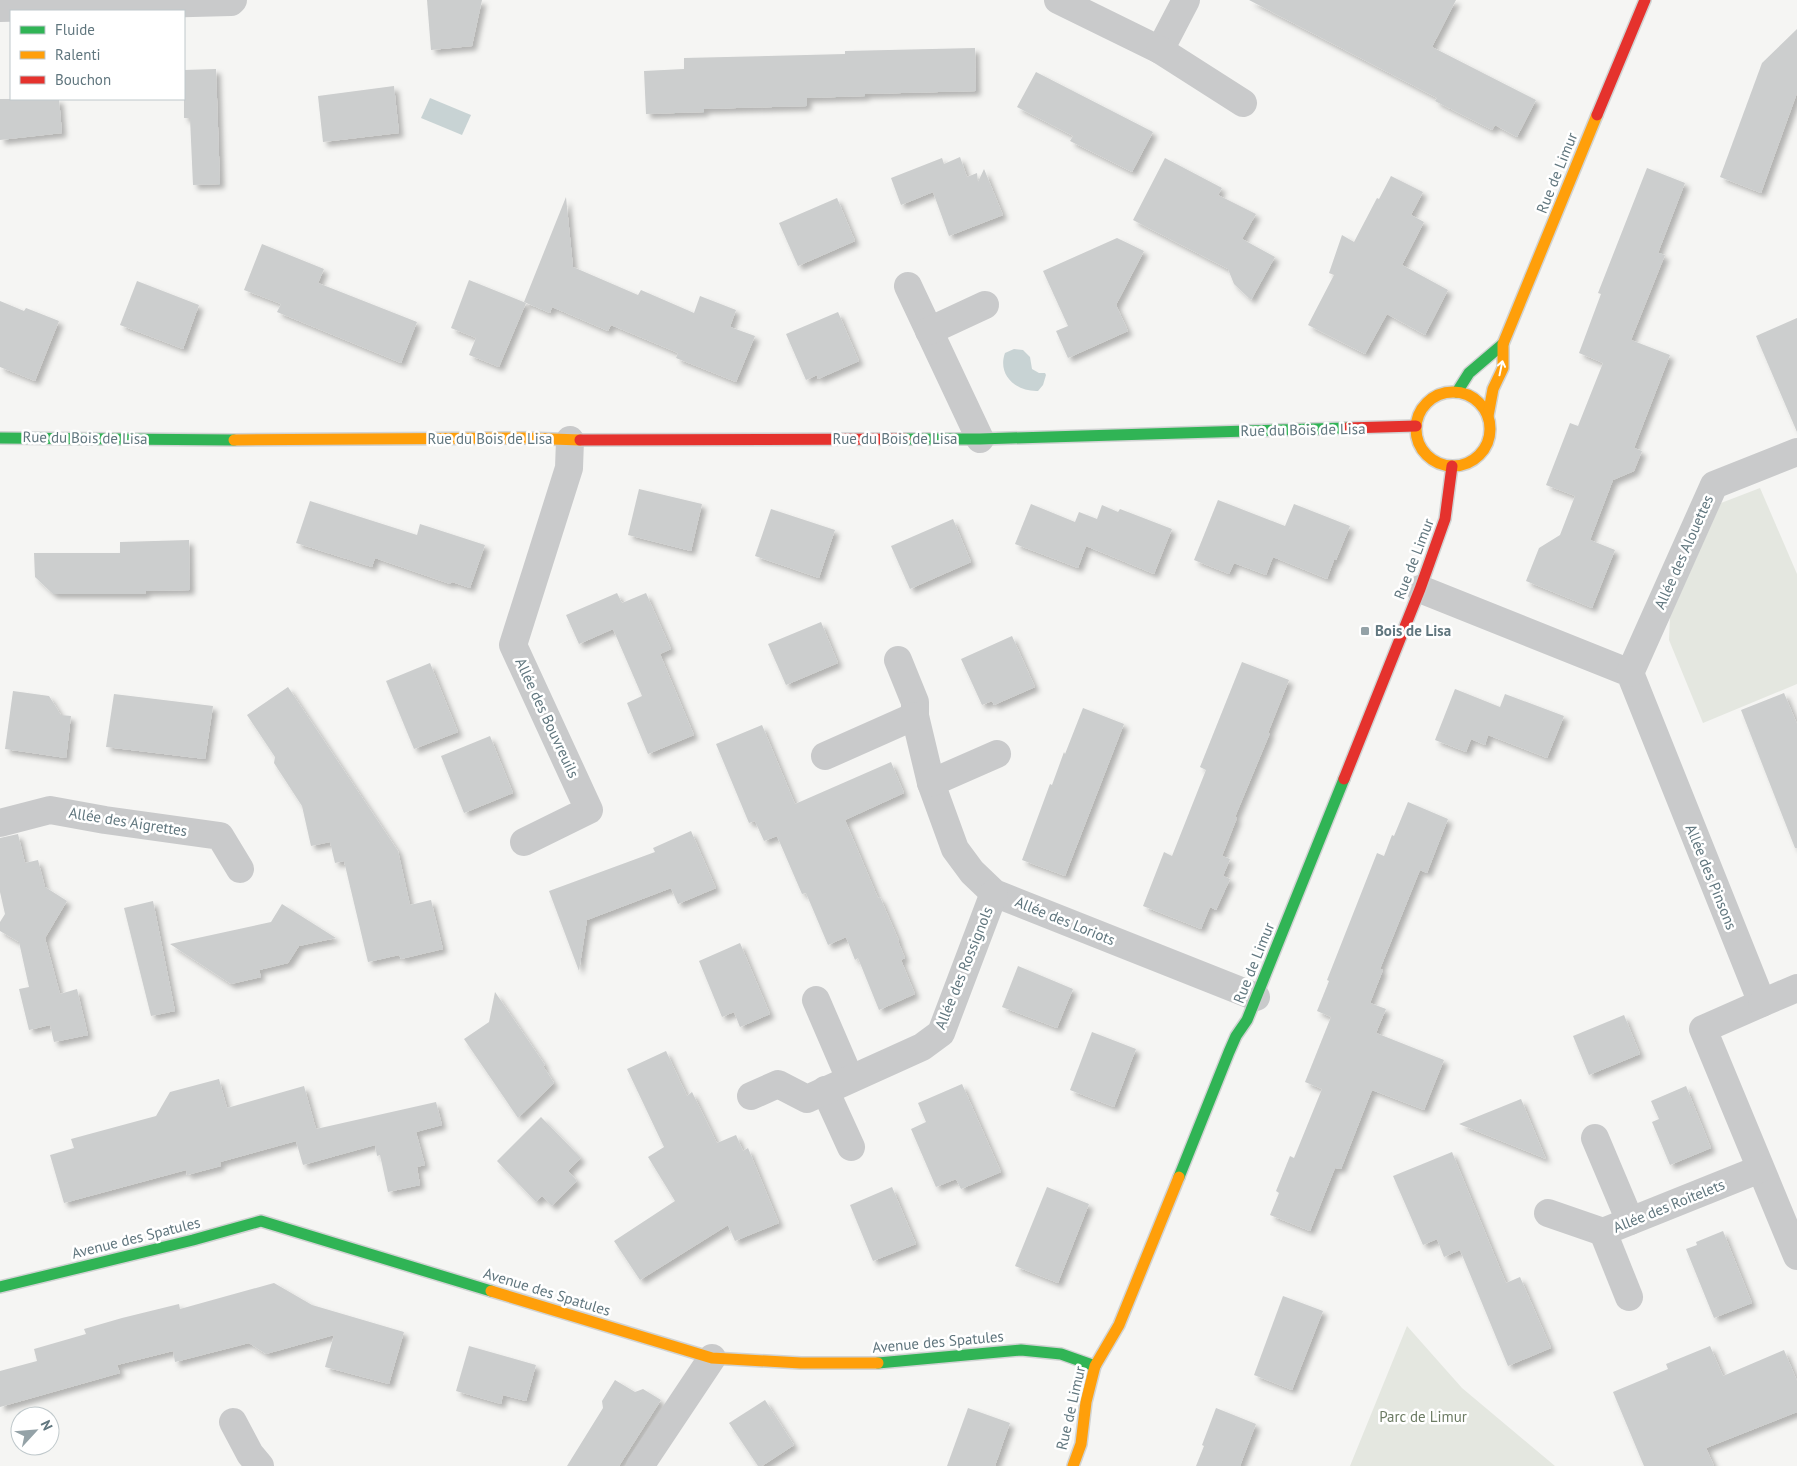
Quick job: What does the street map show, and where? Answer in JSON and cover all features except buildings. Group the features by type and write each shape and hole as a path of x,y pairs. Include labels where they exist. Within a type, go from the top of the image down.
{"street":[{"path":"0,8 50,3 231,2 233,0"},
{"path":"1058,0 1160,50 1243,103"},
{"path":"1160,50 1186,0"},
{"name":"Rue de Limur","path":"1072,1466 1081,1444 1086,1402 1095,1366 1119,1325 1229,1052 1236,1036 1247,1020 1420,589 1445,519 1452,466 1465,464 1475,459 1489,439 1490,427 1488,416 1494,390 1503,368 1503,344 1644,0"},
{"name":"Rue du Bois de Lisa","path":"908,286 980,438"},
{"path":"929,331 985,305"},
{"path":"1457,392 1469,374 1503,344"},
{"path":"1452,466 1441,464 1422,449 1416,426 1419,415 1425,405 1435,397 1457,392 1476,400 1488,416"},
{"name":"Rue du Bois de Lisa","path":"0,438 240,440 525,438 570,440 980,438 1416,426"},
{"name":"Allée des Bouvreuils","path":"524,842 589,810 513,645 569,468 570,440"},
{"name":"Allée des Alouettes","path":"1630,673 1714,485 1797,452"},
{"path":"1420,589 1630,673"},
{"name":"Allée des Loriots","path":"898,660 915,702 914,716 931,783 954,849 972,872 994,893 1256,997"},
{"name":"Allée des Pinsons","path":"1630,673 1762,1003"},
{"path":"825,756 914,716"},
{"path":"931,783 997,754"},
{"name":"Allée des Aigrettes","path":"0,823 50,810 105,820 220,836 240,869"},
{"name":"Allée des Rossignols","path":"751,1096 778,1084 807,1098 922,1047 941,1033 994,893"},
{"path":"1797,988 1703,1028 1797,1256"},
{"path":"816,1000 851,1147"},
{"path":"1594,1138 1630,1221"},
{"name":"Allée des Roitelets","path":"1548,1212 1603,1232 1760,1170"},
{"name":"Avenue des Spatules","path":"0,1288 261,1221 712,1358 801,1363 876,1363 1021,1350 1061,1354 1095,1366"},
{"path":"1603,1232 1628,1296"},
{"path":"640,1466 712,1358"},
{"path":"233,1422 250,1454 260,1466"}],"green space":[{"path":"1760,488 1797,574 1797,684 1703,723 1669,640 1670,617 1721,503"},
{"name":"Parc de Limur","path":"1407,1326 1462,1388 1555,1466 1350,1466"}],"shaded area":[{"path":"430,98 471,115 462,135 421,118"},
{"path":"1014,349 1023,350 1030,357 1032,369 1039,373 1045,373 1043,385 1038,391 1022,389 1010,381 1006,375 1003,361 1005,353"}],"traffic: fast":[{"path":"1457,392 1469,373 1503,344"},
{"path":"905,439 980,439 1347,428"},
{"path":"0,438 234,440"},
{"path":"1179,1177 1229,1052 1236,1036 1247,1020 1344,779"},
{"path":"0,1287 193,1240 261,1221 491,1291"},
{"path":"878,1363 1021,1350 1061,1354 1095,1366"}],"traffic: slow":[{"path":"1488,416 1493,389 1503,368 1503,344 1597,115"},
{"path":"1453,392 1467,395 1479,403 1487,415 1490,429 1487,443 1479,455 1467,463 1453,466 1439,463 1427,455 1419,443 1416,429 1419,415 1427,403 1439,395 1453,392"},
{"path":"234,440 525,438 580,440"},
{"path":"1073,1466 1081,1444 1086,1402 1095,1366 1119,1325 1179,1177"},
{"path":"491,1291 712,1358 801,1363 878,1363"}],"traffic: jam":[{"path":"1597,115 1645,0"},
{"path":"1347,428 1416,426"},
{"path":"580,440 905,439"},
{"path":"1344,779 1420,589 1445,519 1452,466"}],"place":[{"name":"Bois de Lisa","path":"1365,631"}]}
